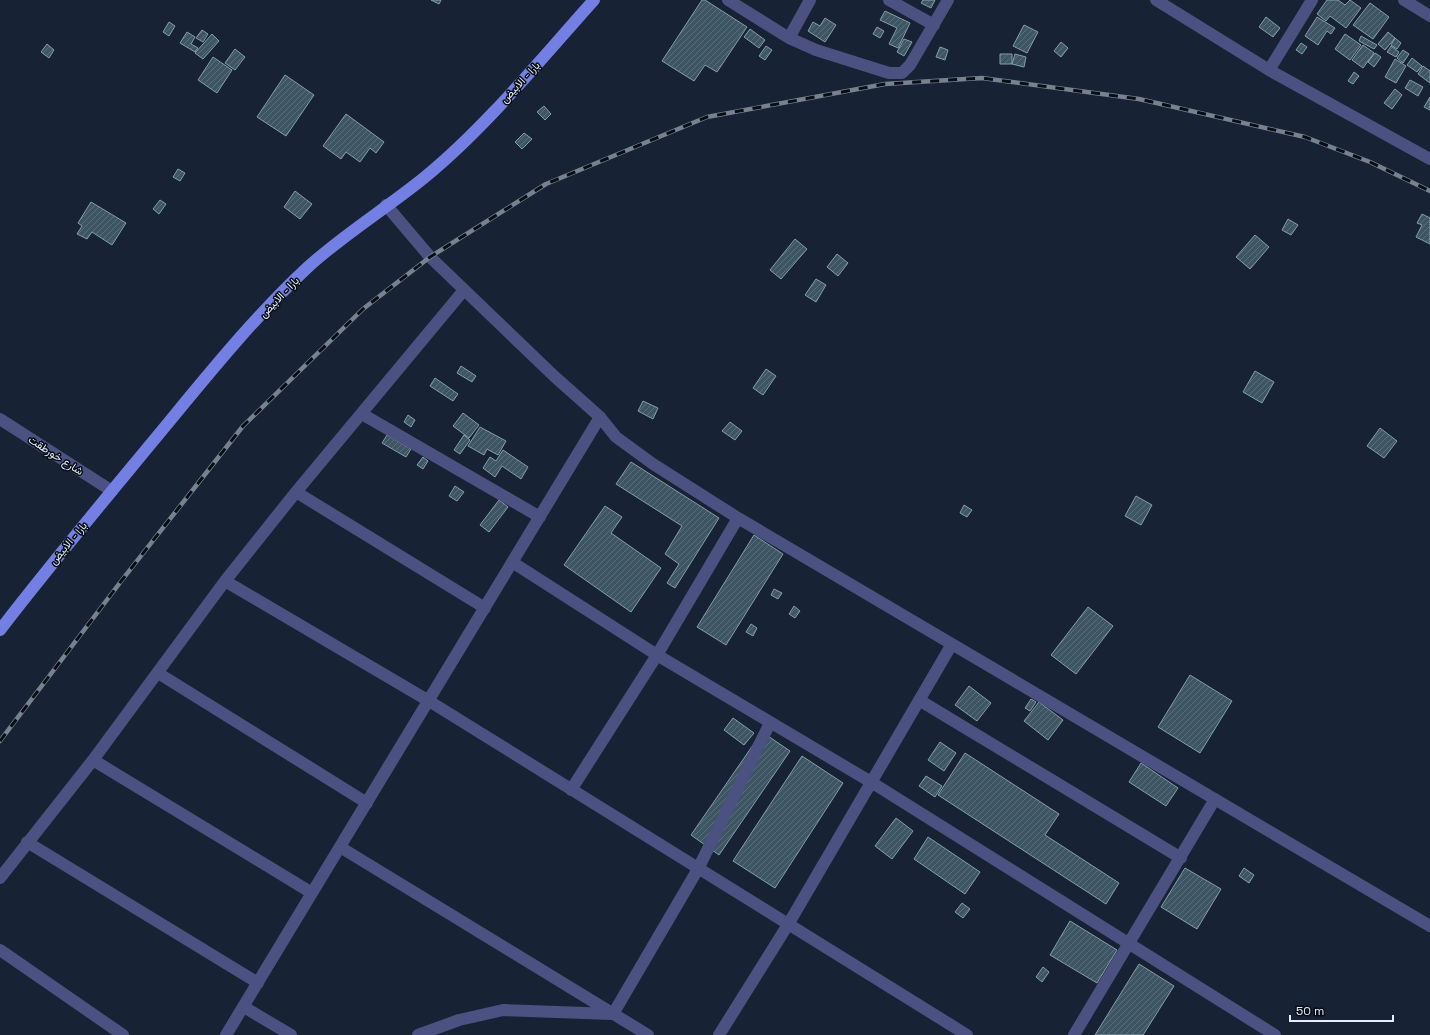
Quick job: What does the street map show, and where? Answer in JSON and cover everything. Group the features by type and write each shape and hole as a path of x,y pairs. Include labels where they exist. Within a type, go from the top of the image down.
{"main road":[{"name":"بارا - الابيض","path":"0,630 44,573 232,347 283,292 309,266 425,176 470,136 594,0"}],"street":[{"path":"728,0 789,38 816,50 889,73 902,72 910,65 948,0"},
{"path":"789,38 810,0"},
{"path":"889,0 934,25"},
{"path":"1156,0 1269,70 1430,158"},
{"path":"1269,70 1312,0"},
{"path":"1404,0 1430,16"},
{"path":"386,205 430,257 464,290 554,376 600,417 616,437 653,464 738,518 1430,926"},
{"path":"0,878 93,760 225,581 296,492 464,290"},
{"path":"362,414 540,517"},
{"path":"226,1035 600,417"},
{"name":"شارع خورطقت","path":"0,419 112,491"},
{"path":"296,492 485,608"},
{"path":"571,790 657,655 738,518"},
{"path":"512,562 657,655 870,782 1270,1034"},
{"path":"225,581 428,701 698,869 789,923 967,1035"},
{"path":"720,1035 789,923 952,644"},
{"path":"158,673 367,803"},
{"path":"919,700 1181,858"},
{"path":"613,1014 698,869 770,723"},
{"path":"93,760 312,893"},
{"path":"1074,1035 1215,799"},
{"path":"27,842 258,983"},
{"path":"340,847 648,1035"},
{"path":"0,950 123,1035"},
{"path":"244,1007 291,1035"},
{"path":"418,1035 459,1020 503,1010 613,1014"}],"building":[{"path":"431,0 441,0 439,4"},
{"path":"702,0 705,0 747,27 717,72 705,65 694,81 662,61"},
{"path":"923,0 935,0 931,8 921,3"},
{"path":"1327,0 1338,0 1345,5 1350,0 1361,8 1346,28 1330,16 1326,21 1317,14"},
{"path":"1370,3 1389,17 1373,39 1353,25"},
{"path":"885,11 910,23 898,48 889,44 897,28 880,20"},
{"path":"1266,17 1280,28 1273,37 1259,27"},
{"path":"1317,17 1335,28 1331,34 1327,31 1318,45 1305,36"},
{"path":"825,18 836,25 825,42 808,31 813,22 820,26"},
{"path":"169,22 175,26 169,36 163,32"},
{"path":"1024,25 1038,32 1027,53 1013,46"},
{"path":"877,27 884,31 880,38 873,34"},
{"path":"750,29 765,40 759,48 744,37"},
{"path":"202,30 208,34 203,42 196,38"},
{"path":"187,32 195,37 191,44 198,48 195,52 180,43"},
{"path":"1388,32 1395,38 1385,50 1378,44"},
{"path":"212,34 219,41 203,59 195,53"},
{"path":"1345,34 1361,45 1350,60 1335,49"},
{"path":"1361,36 1377,45 1374,49 1359,41"},
{"path":"1395,38 1401,43 1397,49 1391,45"},
{"path":"904,39 912,42 904,56 897,52"},
{"path":"1061,42 1068,48 1061,57 1054,51"},
{"path":"1301,43 1307,47 1302,54 1296,50"},
{"path":"47,44 54,50 49,58 41,52"},
{"path":"1363,45 1374,53 1363,68 1352,60"},
{"path":"766,46 772,50 765,60 759,56"},
{"path":"1391,46 1399,52 1396,57 1387,52"},
{"path":"940,47 948,50 945,60 936,57"},
{"path":"235,49 245,57 235,70 225,63"},
{"path":"1403,50 1409,54 1403,63 1397,58"},
{"path":"1375,53 1381,57 1374,67 1368,62"},
{"path":"1000,54 1012,54 1012,64 1000,64"},
{"path":"1015,54 1026,57 1024,67 1012,64"},
{"path":"213,57 232,70 217,93 198,80"},
{"path":"1412,58 1422,66 1417,72 1407,65"},
{"path":"1395,59 1406,66 1396,83 1385,77"},
{"path":"1423,66 1430,71 1430,83 1418,74"},
{"path":"1354,72 1359,76 1353,84 1348,81"},
{"path":"285,75 314,95 286,136 257,117"},
{"path":"1410,80 1423,87 1418,96 1405,88"},
{"path":"1395,89 1402,95 1392,109 1384,103"},
{"path":"1430,97 1430,110 1424,107"},
{"path":"544,106 551,114 545,120 537,112"},
{"path":"346,114 384,142 376,153 370,148 360,162 346,152 341,159 323,146"},
{"path":"524,133 532,139 522,149 515,142"},
{"path":"178,169 185,173 180,181 173,177"},
{"path":"295,191 312,204 300,219 284,207"},
{"path":"160,200 166,204 159,214 153,209"},
{"path":"91,202 126,223 112,245 92,232 87,239 77,234 82,226 78,223"},
{"path":"1422,214 1430,218 1430,244 1416,237 1422,225 1417,223"},
{"path":"1288,219 1298,225 1291,235 1282,230"},
{"path":"1255,235 1269,247 1250,269 1236,257"},
{"path":"795,239 807,249 781,279 770,270"},
{"path":"837,254 848,263 838,276 827,267"},
{"path":"816,279 826,285 816,302 805,295"},
{"path":"461,366 476,376 472,382 457,373"},
{"path":"766,369 776,376 763,395 753,388"},
{"path":"1255,371 1274,382 1262,403 1243,392"},
{"path":"435,378 458,394 453,401 430,386"},
{"path":"643,401 658,408 653,419 638,411"},
{"path":"463,413 479,425 469,438 453,426"},
{"path":"408,415 415,420 411,427 404,422"},
{"path":"730,422 742,431 735,440 722,431"},
{"path":"480,427 506,441 498,455 487,449 484,455 468,446"},
{"path":"1380,428 1397,441 1384,458 1367,446"},
{"path":"387,435 411,449 406,457 382,443"},
{"path":"464,435 470,440 460,454 454,450"},
{"path":"503,450 528,467 521,479 502,466 495,477 483,468 490,457 496,461"},
{"path":"423,457 428,461 423,469 417,465"},
{"path":"631,462 719,518 675,588 667,583 679,564 665,554 682,526 616,484"},
{"path":"455,486 464,492 457,501 449,496"},
{"path":"1136,496 1152,505 1141,525 1125,516"},
{"path":"499,500 508,507 489,532 480,525"},
{"path":"964,505 972,510 967,517 960,513"},
{"path":"605,506 622,517 611,533 661,568 631,612 564,565"},
{"path":"754,535 783,554 726,645 697,627"},
{"path":"774,589 782,593 778,599 771,595"},
{"path":"794,606 800,611 795,618 789,614"},
{"path":"1088,607 1113,626 1076,674 1051,655"},
{"path":"751,624 757,628 753,636 746,632"},
{"path":"1190,675 1232,701 1200,753 1158,727"},
{"path":"969,686 991,703 977,721 955,705"},
{"path":"1031,699 1036,702 1030,711 1025,708"},
{"path":"1039,702 1063,720 1048,740 1024,721"},
{"path":"733,718 754,733 744,745 724,730"},
{"path":"762,732 790,751 719,855 691,835"},
{"path":"940,742 956,753 944,771 928,760"},
{"path":"965,753 1059,814 1045,835 1119,883 1106,904 938,795"},
{"path":"802,756 843,783 775,888 733,861"},
{"path":"1141,763 1178,788 1166,806 1129,782"},
{"path":"926,776 942,786 935,797 919,786"},
{"path":"896,818 913,831 892,859 875,846"},
{"path":"928,837 980,872 965,894 914,859"},
{"path":"1185,868 1221,889 1197,929 1161,907"},
{"path":"1244,868 1254,875 1249,883 1239,876"},
{"path":"962,903 970,909 963,918 955,912"},
{"path":"1070,921 1117,950 1097,983 1050,955"},
{"path":"1139,964 1174,986 1143,1035 1095,1035"},
{"path":"1043,967 1049,972 1042,982 1036,977"}],"railway":[{"path":"0,741 122,580 243,426 363,309 430,257 546,184 707,117 885,84 982,78 1139,99 1305,137 1370,162 1430,191"}]}
